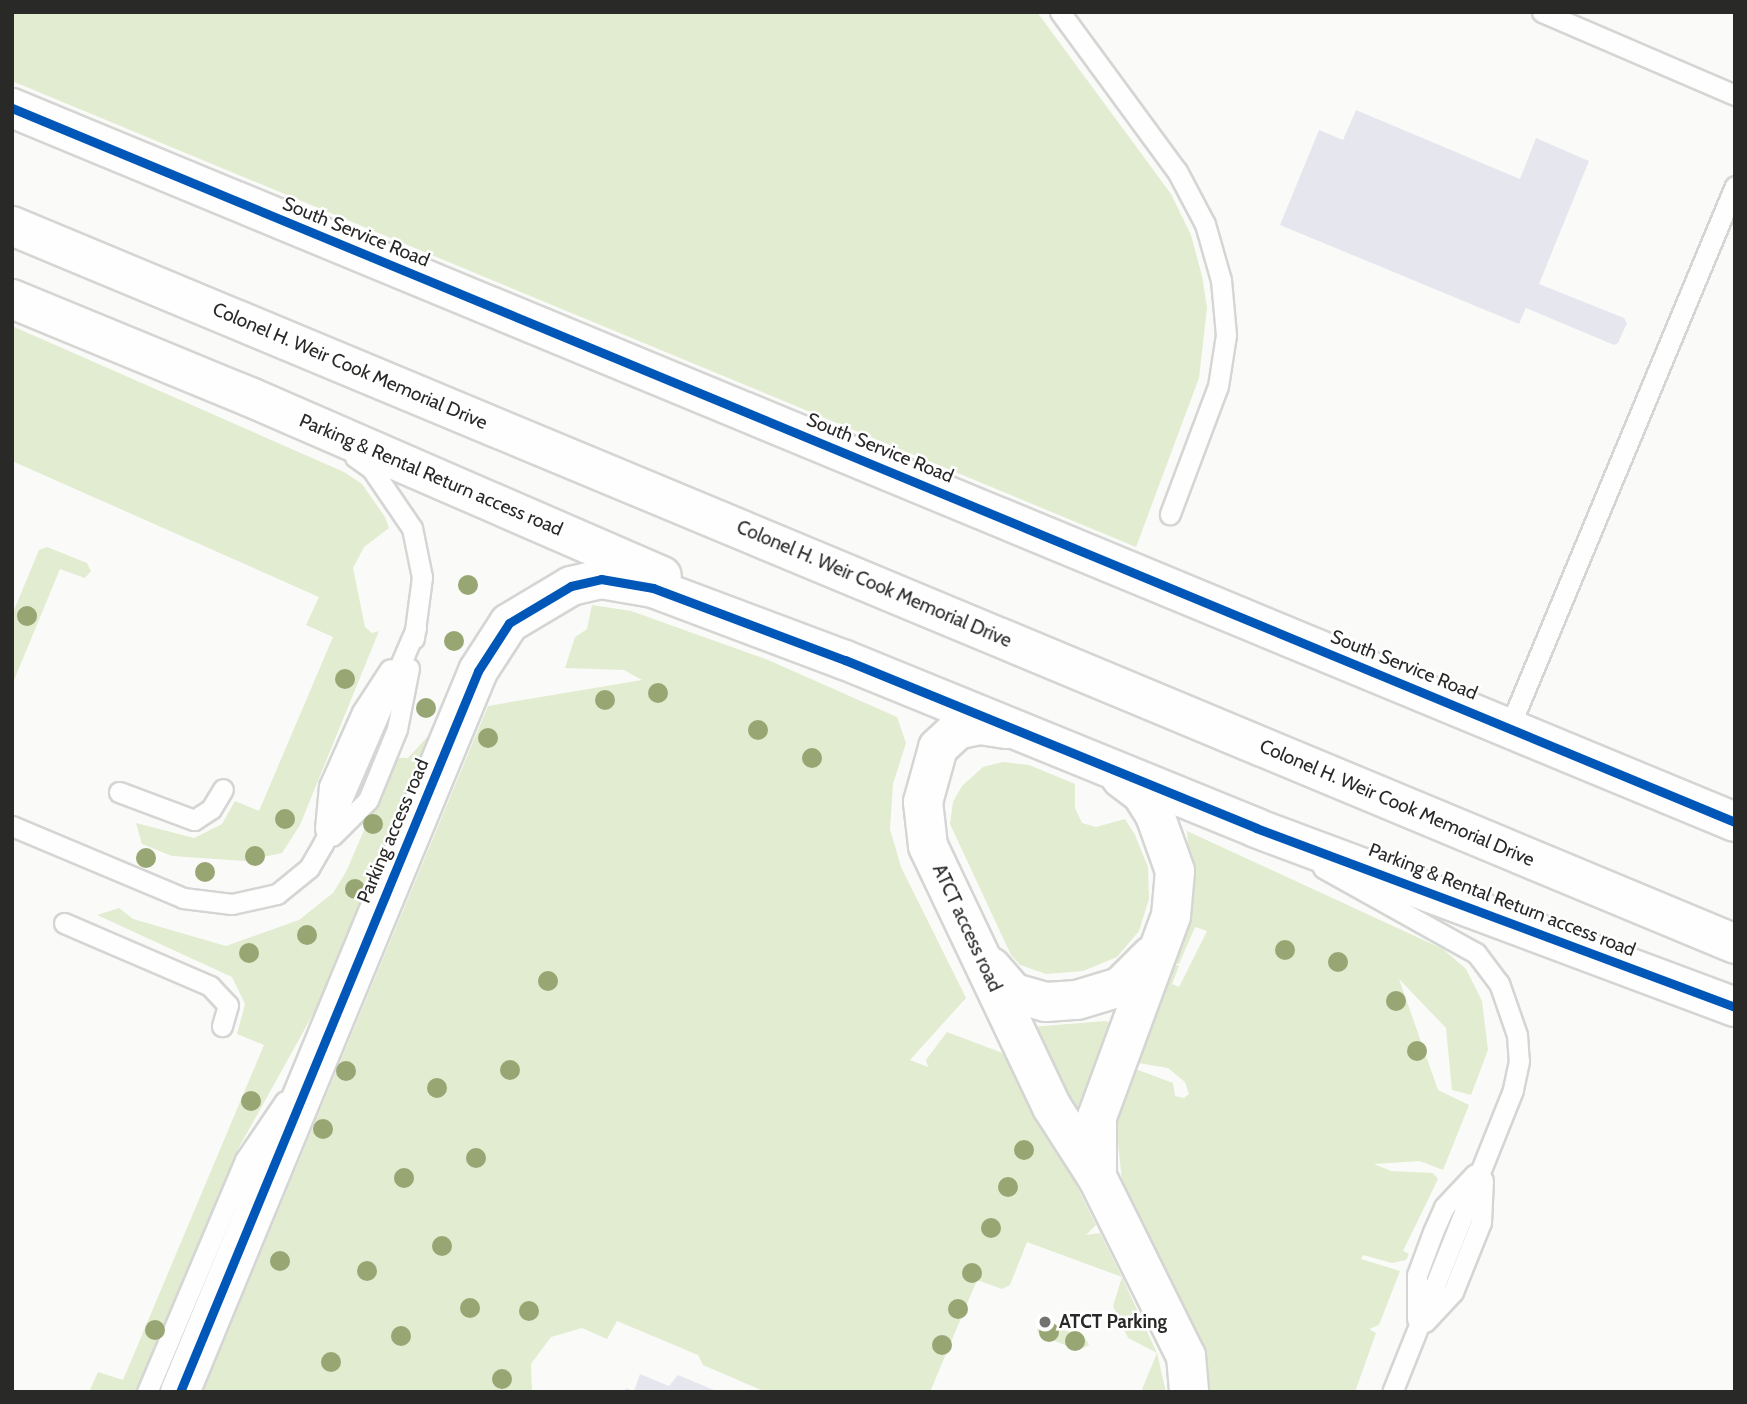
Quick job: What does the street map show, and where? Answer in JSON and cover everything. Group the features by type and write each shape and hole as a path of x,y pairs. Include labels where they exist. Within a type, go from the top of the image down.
{"street":[{"name":"South Service Road","path":"12,108 1735,822"},
{"name":"Colonel H. Weir Cook Memorial Drive","path":"12,226 1735,944"},
{"name":"Parking & Rental Return access road","path":"12,299 581,538 845,660"},
{"name":"Parking access road","path":"180,1392 478,671 509,623 534,604 571,586 601,579 653,588 845,660"},
{"path":"845,660 1103,765"},
{"name":"ATCT access road","path":"1022,732 980,725 957,730 938,748 927,776 923,802 928,846 1052,1107 1098,1179 1186,1356 1189,1392"},
{"name":"Parking & Rental Return access road","path":"1103,765 1256,828 1399,878 1735,1007"},
{"name":"ATCT access road","path":"1098,1179 1097,1117 1171,916 1175,872 1167,842 1141,793 1103,765"},
{"path":"977,949 1014,993 1046,1002 1077,1000 1120,987 1158,947"}],"lane":[{"path":"1060,12 1177,172 1205,224 1221,280 1226,335 1218,386 1170,514"},
{"path":"1542,12 1735,95"},
{"path":"1509,728 1735,186"},
{"path":"12,826 183,898 232,904 257,902 295,883 323,844 368,800 397,729 422,605 419,554 398,504 371,468 292,416"},
{"path":"323,844 329,786 362,712 416,628"},
{"path":"119,792 194,820 211,809 223,789"},
{"path":"1256,828 1386,906 1476,953 1499,983 1517,1035 1519,1061 1513,1090 1392,1392"},
{"path":"64,923 210,986 228,1004 222,1026"},
{"path":"147,1392 245,1160 324,1041"}],"green space":[{"path":"12,12 1037,12 1171,194 1191,235 1202,276 1207,308 1199,378 1136,547 12,81"},
{"path":"12,326 344,472 362,484 385,517 389,528 364,547 353,568 365,627 372,633 379,631 300,825 282,853 245,861 172,856 142,844 136,823 194,838 222,824 235,801 259,811 333,637 306,625 319,597 12,461"},
{"path":"47,547 87,563 91,571 85,578 60,569 12,685 12,615 39,550"},
{"path":"592,605 631,611 768,660 897,717 906,743 893,784 890,829 901,867 966,998 910,1060 928,1067 926,1060 947,1032 1013,1057 1096,1225 1086,1235 1100,1233 1122,1277 1027,1242 1010,1285 1002,1289 977,1280 930,1392 766,1392 703,1365 698,1355 617,1321 607,1339 582,1328 551,1337 531,1364 532,1392 203,1392 488,706 642,680 624,670 565,668 575,637 587,629"},
{"path":"429,735 317,1007 237,1151 139,1387 135,1392 89,1392 98,1372 123,1380 264,1045 237,1034 245,1004 232,977 97,915 119,908 133,919 226,946 299,920 333,893 346,872 395,758 408,758"},
{"path":"1003,762 1029,765 1075,784 1075,808 1082,823 1096,827 1125,819 1135,835 1148,867 1149,899 1139,931 1117,957 1083,971 1046,974 1020,965 1011,955 950,824 953,802 962,786 983,767"},
{"path":"1187,831 1443,949 1466,969 1482,1001 1488,1050 1471,1095 1452,1090 1446,1028 1399,979 1438,1090 1469,1105 1443,1170 1420,1161 1374,1164 1391,1171 1433,1173 1438,1179 1403,1251 1409,1254 1406,1260 1392,1263 1363,1255 1361,1259 1400,1271 1379,1325 1369,1329 1376,1333 1355,1392 1208,1392 1200,1346 1122,1180 1115,1116 1130,1067 1173,1083 1175,1096 1184,1098 1189,1094 1185,1082 1168,1068 1132,1062 1173,964 1179,966 1172,984 1179,987 1207,931 1195,927 1179,964 1173,963 1193,909"},
{"path":"1106,1021 1111,1024 1109,1032 1076,1111 1030,1027"},
{"path":"1122,1277 1157,1353 1128,1338 1113,1306"},
{"path":"1040,1323 1084,1336 1089,1345 1079,1350 1041,1336 1037,1331"},
{"path":"1157,1353 1166,1392 1141,1392"}],"building":[{"path":"1356,110 1520,179 1536,138 1589,161 1539,284 1624,318 1627,323 1618,343 1614,345 1526,308 1519,324 1280,225 1319,130 1343,140"},
{"path":"640,1374 669,1386 678,1375 719,1392 624,1392 626,1388 634,1391"}],"cycle path":[{"path":"12,108 1735,822"},
{"path":"180,1392 478,671 509,623 571,586 601,579 653,588 845,660 1256,828 1735,1007"}],"place":[{"name":"ATCT Parking","path":"1045,1322"}]}
